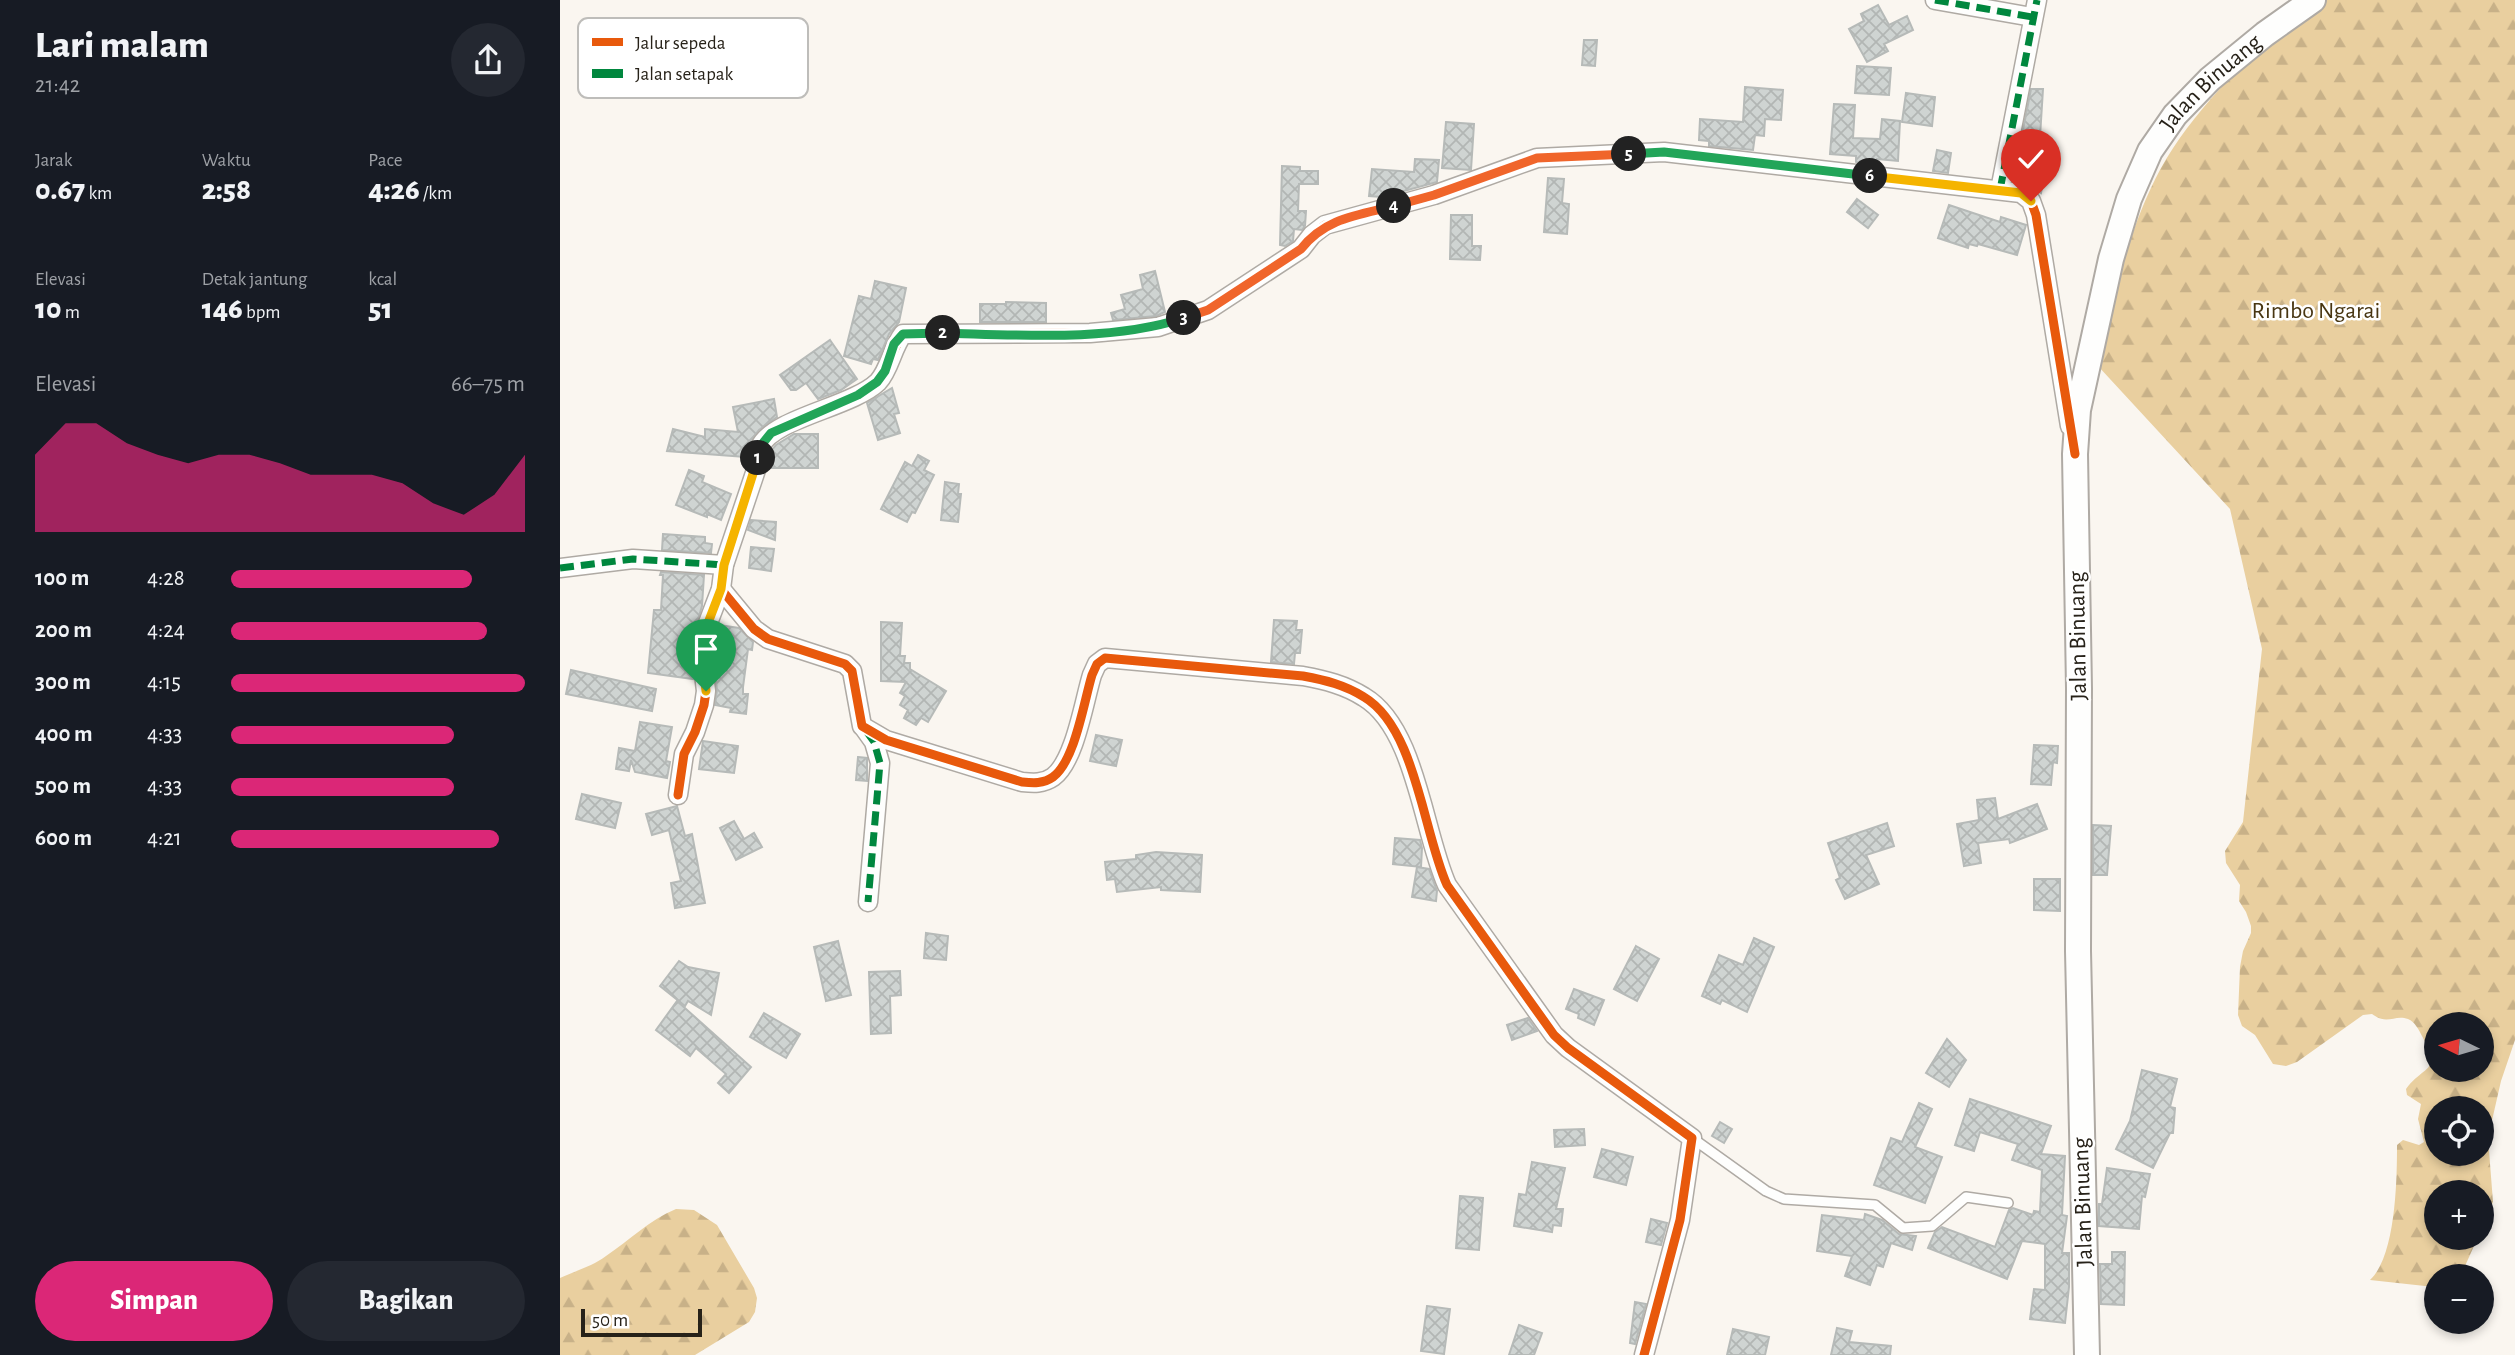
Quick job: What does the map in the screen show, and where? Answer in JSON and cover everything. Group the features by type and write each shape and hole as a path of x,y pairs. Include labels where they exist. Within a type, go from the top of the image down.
{"main road":[{"name":"Jalan Binuang","path":"2087,1355 2079,1075 2079,688 2074,454 2078,410 2111,259 2129,199 2150,151 2175,115 2210,79 2265,34 2313,0"}],"street":[{"path":"1935,0 2035,9 2000,190"},
{"path":"678,795 684,754 704,705 706,691 701,648 703,636 721,589 724,565 758,464 759,448 771,433 858,395 877,382 885,371 894,344 903,334 1090,333 1158,327 1208,310 1301,249 1312,235 1325,225 1434,195 1537,158 1664,152 2021,193 2031,201 2036,215 2074,454"},
{"path":"560,568 633,559 724,565"},
{"path":"721,589 754,629 768,639 845,664 852,671 862,726 874,742 880,763 868,902"},
{"path":"862,726 886,740 1021,782 1038,783 1052,778 1061,770 1069,755 1092,675 1097,664 1105,658 1303,676 1333,682 1366,698 1391,724 1412,770 1439,868 1447,885 1554,1035 1567,1048 1692,1138 1680,1220 1644,1355"}],"lane":[{"path":"1692,1138 1766,1191 1784,1199 1875,1206 1903,1228 1932,1226 1966,1198 2008,1203"}],"green space":[{"name":"Rimbo Ngarai","path":"2310,0 2515,0 2515,1040 2494,1112 2494,1096 2424,1096 2424,1142 2418,1119 2421,1104 2407,1095 2406,1089 2424,1071 2424,1082 2494,1082 2494,1012 2424,1012 2424,1041 2410,1020 2387,1020 2372,1014 2363,1015 2297,1062 2286,1066 2273,1064 2255,1035 2242,1026 2238,1015 2240,967 2251,926 2239,901 2240,885 2226,863 2225,851 2243,822 2262,649 2230,509 2098,366 2116,290 2149,191 2175,145 2192,122 2249,58"},
{"name":"Rimbo Ngarai","path":"2403,1140 2419,1145 2424,1142 2424,1166 2490,1166 2491,1180 2424,1180 2424,1250 2472,1250 2466,1264 2424,1264 2424,1286 2370,1280 2379,1269 2390,1236 2397,1145"},
{"path":"676,1209 694,1210 717,1225 754,1288 757,1298 755,1312 749,1322 695,1355 560,1355 560,1278 601,1260 648,1224"}],"building":[{"path":"1878,5 1889,25 1907,16 1913,30 1884,44 1888,51 1867,62 1849,29 1864,21 1861,14"},
{"path":"1584,40 1597,40 1595,66 1582,65"},
{"path":"1857,66 1891,68 1889,95 1855,93"},
{"path":"1745,87 1783,90 1781,120 1765,119 1764,136 1755,135 1753,150 1709,146 1709,141 1699,140 1700,119 1743,122"},
{"path":"2031,89 2043,89 2040,137 2051,139 2041,193 2027,184 2013,181"},
{"path":"1906,93 1935,97 1932,126 1902,122"},
{"path":"1834,104 1855,105 1853,138 1880,139 1882,119 1900,121 1898,161 1877,159 1877,165 1856,162 1856,156 1830,154"},
{"path":"1446,122 1474,124 1471,170 1442,168"},
{"path":"1937,150 1951,153 1948,173 1933,171"},
{"path":"1415,159 1439,160 1437,182 1382,197 1369,196 1372,169 1414,172"},
{"path":"1282,166 1300,167 1300,171 1318,171 1318,184 1299,184 1298,211 1306,211 1305,226 1302,230 1294,229 1293,241 1285,246 1280,245"},
{"path":"1548,178 1564,179 1562,203 1569,204 1567,234 1544,232"},
{"path":"1857,199 1878,215 1868,228 1847,212"},
{"path":"1949,205 2000,222 2001,217 2026,225 2017,255 1978,244 1969,244 1968,248 1938,238"},
{"path":"1451,215 1472,215 1472,246 1481,246 1480,260 1450,259"},
{"path":"1155,271 1165,312 1156,316 1113,320 1111,313 1125,309 1121,295 1143,289 1140,275"},
{"path":"875,281 906,288 899,322 889,334 878,360 873,359 871,364 844,356 859,296 871,299"},
{"path":"1046,303 1046,322 980,322 980,304"},
{"path":"830,340 857,379 841,390 818,399 806,383 796,390 791,390 780,375"},
{"path":"892,388 899,413 894,414 900,433 878,440 867,403"},
{"path":"774,399 777,417 759,430 749,443 745,457 667,451 673,429 705,437 705,429 738,432 733,407"},
{"path":"794,434 818,434 818,468 768,468 770,452"},
{"path":"918,455 929,461 924,470 934,475 915,513 912,512 907,522 881,509 905,462 912,466"},
{"path":"689,470 704,476 702,482 731,494 721,520 676,505"},
{"path":"945,482 959,484 958,494 961,494 958,522 941,520"},
{"path":"751,520 776,522 775,540 748,530"},
{"path":"663,534 705,537 705,543 712,544 711,553 662,550"},
{"path":"751,547 774,549 771,571 749,568"},
{"path":"661,572 704,575 702,606 690,646 693,679 648,673 654,610 661,610"},
{"path":"1274,620 1297,621 1296,630 1302,630 1300,653 1295,653 1294,664 1271,662"},
{"path":"881,622 902,623 900,656 905,656 904,663 910,663 910,669 946,691 928,722 921,718 916,725 904,718 908,710 900,705 905,696 900,693 906,682 881,681"},
{"path":"719,625 739,628 753,642 752,650 748,649 743,687 743,694 748,694 746,714 730,712 731,708 715,705 717,690 712,648"},
{"path":"571,670 656,689 652,711 566,694"},
{"path":"640,722 672,727 666,761 670,762 667,778 635,772 631,760 629,771 616,769 619,748 635,751"},
{"path":"1096,735 1122,740 1116,766 1090,761"},
{"path":"703,741 738,746 734,773 699,769"},
{"path":"2034,745 2058,746 2051,785 2031,784"},
{"path":"858,757 867,758 867,781 856,780"},
{"path":"582,794 621,803 615,828 576,819"},
{"path":"1995,798 1998,819 2037,804 2047,829 2010,843 2009,839 1978,843 1981,863 1964,866 1957,824 1979,820 1977,800"},
{"path":"677,806 685,836 692,834 705,903 675,908 671,883 681,881 669,830 652,835 646,814"},
{"path":"734,821 744,839 754,833 762,847 736,860 720,828"},
{"path":"1887,823 1894,846 1866,855 1879,884 1845,899 1836,880 1840,878 1828,843"},
{"path":"2093,825 2111,826 2107,875 2093,875"},
{"path":"1395,838 1420,840 1421,867 1393,864"},
{"path":"1156,852 1202,855 1200,892 1161,890 1161,887 1117,892 1115,879 1107,880 1105,862 1136,859 1136,855"},
{"path":"1417,867 1429,869 1437,891 1436,901 1412,897"},
{"path":"2034,879 2060,879 2060,911 2034,910"},
{"path":"926,933 948,936 946,960 924,958"},
{"path":"1754,938 1774,947 1747,1012 1722,1000 1720,1004 1702,996 1719,955 1743,965"},
{"path":"838,941 851,995 826,1001 814,947"},
{"path":"1636,946 1659,959 1637,1001 1614,989"},
{"path":"679,961 688,967 719,973 711,1015 688,1001 685,1006 660,986"},
{"path":"900,971 901,995 890,996 891,1033 871,1034 869,972"},
{"path":"1574,989 1604,1000 1594,1025 1578,1018 1579,1014 1566,1009"},
{"path":"677,1001 751,1067 729,1093 718,1083 726,1074 696,1048 690,1056 656,1030"},
{"path":"764,1013 800,1034 786,1058 750,1037"},
{"path":"1528,1018 1537,1031 1512,1040 1507,1025"},
{"path":"1947,1039 1966,1060 1949,1087 1926,1073"},
{"path":"2142,1070 2177,1079 2170,1107 2175,1108 2173,1133 2170,1133 2153,1168 2116,1149 2130,1121"},
{"path":"1970,1099 2051,1126 2041,1154 2065,1156 2062,1215 2067,1216 2062,1253 2069,1253 2069,1287 2065,1323 2030,1319 2034,1289 2045,1290 2045,1244 2022,1241 2007,1279 1928,1248 1935,1232 1942,1227 1995,1247 2009,1210 2013,1208 2033,1215 2034,1211 2040,1212 2042,1170 2012,1160 2018,1144 1980,1132 1974,1151 1955,1145"},
{"path":"1919,1103 1932,1109 1915,1147 1942,1157 1925,1203 1874,1185 1891,1138 1902,1142"},
{"path":"1720,1122 1732,1129 1724,1143 1712,1136"},
{"path":"1584,1129 1585,1145 1555,1147 1554,1130"},
{"path":"1602,1149 1633,1157 1626,1185 1594,1177"},
{"path":"1532,1162 1565,1168 1556,1209 1563,1209 1561,1226 1553,1225 1552,1232 1514,1226 1519,1194 1526,1195"},
{"path":"2107,1168 2150,1174 2145,1197 2142,1196 2139,1229 2099,1226 2099,1204 2102,1204"},
{"path":"1460,1196 1483,1198 1479,1250 1456,1248"},
{"path":"1865,1214 1882,1220 1899,1234 1916,1236 1912,1250 1891,1243 1883,1267 1877,1265 1870,1285 1845,1276 1852,1256 1817,1251 1822,1215 1864,1220"},
{"path":"1651,1219 1667,1223 1661,1245 1646,1242"},
{"path":"2112,1252 2125,1252 2124,1305 2101,1304 2100,1264 2112,1264"},
{"path":"1635,1302 1646,1304 1635,1344 1630,1343"},
{"path":"1427,1306 1450,1309 1444,1354 1421,1351"},
{"path":"1519,1325 1542,1333 1534,1355 1509,1355"},
{"path":"1837,1328 1852,1331 1849,1342 1891,1346 1890,1355 1831,1355"},
{"path":"1733,1329 1769,1337 1765,1355 1727,1355"}],"marked path":[{"path":"1935,0 2032,17"},
{"path":"2000,190 2037,0"},
{"path":"560,568 633,559 724,565"},
{"path":"866,731 874,742 880,763 868,902"}],"cycle path":[{"path":"678,795 684,754 704,705 706,691 701,648 703,636 721,589 724,565 758,464 760,447 780,428 850,399 878,382 903,334 1090,333 1158,327 1208,310 1301,249 1312,235 1325,225 1434,195 1537,158 1664,152 2021,193 2031,201 2036,215 2075,454"},
{"path":"721,589 754,629 768,639 845,664 852,671 862,726 886,740 1022,782 1045,781 1061,769 1073,745 1092,675 1097,664 1105,658 1303,676 1350,689 1364,697 1382,712 1396,732 1407,756 1447,885 1554,1035 1692,1138 1680,1220 1644,1355"}],"route":[{"path":"706,691 701,648 703,636 721,589 724,565 758,464 759,448 771,433 858,395 877,382 885,371 894,344 903,334 1090,333 1158,327 1208,310 1301,249 1312,235 1325,225 1434,195 1537,158 1664,152 2021,193 2031,201"}]}
